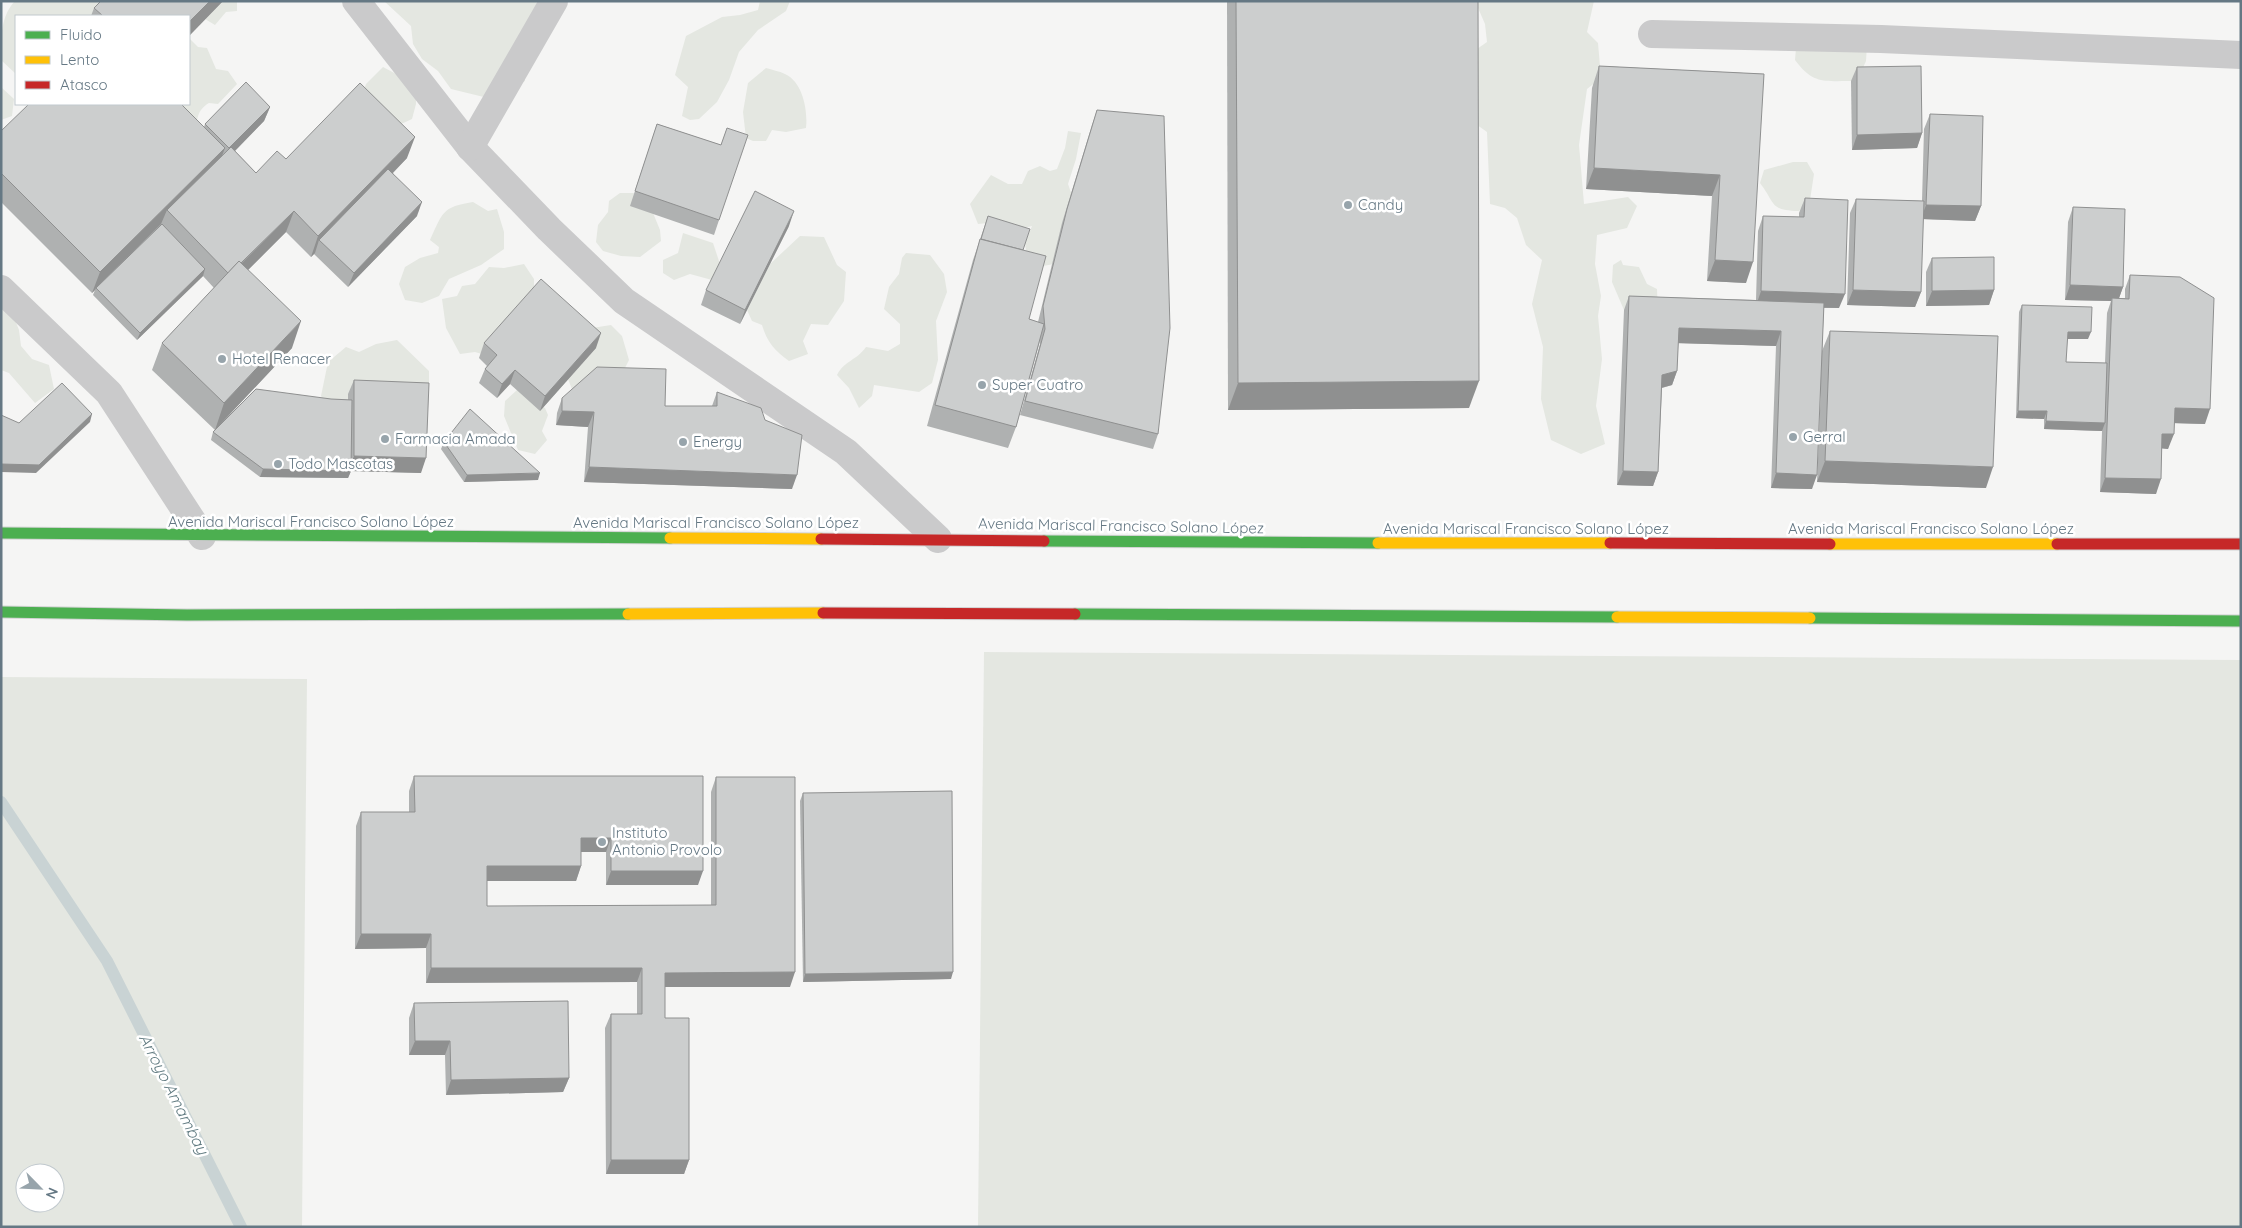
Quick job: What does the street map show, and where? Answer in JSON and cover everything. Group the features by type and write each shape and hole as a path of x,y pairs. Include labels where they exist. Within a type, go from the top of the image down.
{"main road":[{"name":"Avenida Mariscal Francisco Solano López","path":"1,533 202,536 938,539 1197,543 2241,544"},
{"path":"1,612 187,615 956,613 2241,621"}],"street":[{"path":"356,1 470,148 549,229 624,301 846,452 938,539"},
{"path":"470,148 554,1"},
{"path":"1652,34 1881,39 2241,55"},
{"path":"1,289 109,393 202,536"}],"shaded area":[{"path":"15,1 99,1 97,15 15,15 15,73 1,60 1,36 6,14"},
{"path":"223,1 237,1 237,11 226,12 215,25 205,19"},
{"path":"384,1 546,1 522,51 525,81 492,99 451,89 438,71 422,59 413,44 411,26"},
{"path":"760,1 790,1 786,11 758,30 739,52 729,80 717,102 699,119 690,120 682,116 688,87 675,75 686,36 722,17 758,10"},
{"path":"1475,1 1594,1 1587,32 1598,43 1601,78 1587,89 1579,145 1584,204 1628,197 1637,206 1627,228 1597,235 1595,264 1601,296 1598,316 1602,359 1596,406 1605,444 1581,454 1551,440 1541,399 1543,347 1532,304 1542,260 1526,245 1517,218 1505,208 1490,204 1487,132 1452,107 1477,49 1487,42 1485,24"},
{"path":"190,39 198,47 207,48 216,69 228,71 237,84 218,104 209,103 202,109 197,119 196,132 166,105 190,105"},
{"path":"1867,45 1866,61 1857,81 1829,81 1815,78 1802,69 1795,60 1796,48"},
{"path":"383,67 400,76 416,89 416,104 412,119 399,125 362,95 366,84"},
{"path":"766,68 785,74 796,83 805,106 806,128 786,132 772,130 766,141 753,141 746,138 743,112 748,83"},
{"path":"1,87 14,99 12,116 1,120"},
{"path":"1068,131 1081,133 1076,159 1068,184 1075,204 1059,263 1038,267 1028,266 1025,243 1032,226 1016,230 998,222 978,224 970,204 991,175 1008,184 1022,184 1028,171 1040,166 1050,171 1057,169 1065,148"},
{"path":"1793,162 1807,162 1814,174 1810,200 1799,211 1778,207 1771,201 1760,183 1764,170"},
{"path":"620,193 634,193 640,206 653,213 660,230 661,241 640,257 621,256 603,251 596,242 598,225 608,212 609,201"},
{"path":"473,202 488,211 497,209 504,232 504,249 481,265 449,279 439,296 422,303 405,300 399,284 405,267 420,258 438,253 439,247 430,240 441,217 455,206"},
{"path":"683,233 713,243 720,264 712,280 690,274 674,280 663,273 663,260 678,253"},
{"path":"800,236 824,237 837,265 846,272 844,301 828,325 811,324 803,341 808,354 789,361 772,346 762,325 752,321 747,310 770,264"},
{"path":"906,253 930,255 944,274 947,292 936,321 938,360 932,383 919,392 874,385 872,396 859,408 849,388 837,375 844,366 866,347 888,351 900,344 900,324 884,309 889,287 899,274 902,258"},
{"path":"1621,260 1623,265 1639,267 1647,284 1657,289 1658,312 1624,310 1612,282 1613,265"},
{"path":"524,264 534,279 534,296 482,354 475,352 460,354 446,328 442,299 457,296 462,286 475,284 489,267 504,268"},
{"path":"1,306 13,315 19,330 21,346 32,359 49,365 54,389 35,403 9,373 1,370"},
{"path":"611,325 622,336 629,360 618,382 575,397 568,379 596,348 592,328"},
{"path":"397,340 429,371 429,388 424,398 349,407 329,407 321,396 328,362 346,347 359,352 376,344"},
{"path":"517,390 545,408 548,415 542,431 547,440 535,454 518,450 504,416 505,401"},
{"path":"984,652 2241,660 2241,1227 978,1227"},
{"path":"1,677 307,679 302,1227 1,1227"}],"building":[{"path":"101,1 210,1 190,21 190,15 102,15 94,8"},
{"name":"Candy","path":"1236,1 1478,1 1479,381 1238,383"},
{"path":"1599,66 1764,74 1753,262 1715,260 1720,175 1594,168"},
{"path":"1921,66 1922,133 1857,135 1857,67"},
{"path":"246,82 270,107 229,148 205,124"},
{"path":"360,83 415,137 318,236 294,211 241,263 239,261 228,273 167,210 231,147 256,173 277,151 286,159"},
{"path":"28,105 182,105 225,148 100,272 1,173 1,131"},
{"path":"1097,110 1164,116 1170,328 1158,434 1025,401 1045,329 1043,306 1067,209"},
{"path":"1930,114 1983,116 1981,206 1926,205"},
{"path":"657,124 721,145 727,128 748,135 719,220 635,191"},
{"path":"388,169 422,202 354,273 319,240"},
{"path":"755,191 794,211 745,310 706,290"},
{"path":"1805,198 1848,200 1845,294 1761,291 1763,216 1804,217"},
{"path":"1856,199 1924,201 1921,292 1853,290"},
{"path":"2073,207 2125,209 2123,287 2070,285"},
{"path":"988,216 1030,229 1023,250 981,239"},
{"path":"162,224 205,269 140,333 96,288"},
{"name":"Super Cuatro","path":"980,239 1046,256 1029,319 1044,324 1016,427 935,405"},
{"path":"1994,257 1994,290 1932,291 1932,258"},
{"name":"Hotel Renacer","path":"239,261 301,321 224,403 162,343"},
{"path":"2130,275 2180,277 2214,298 2210,409 2175,408 2174,434 2162,434 2161,479 2105,478 2112,298 2129,299"},
{"path":"541,279 601,333 545,396 515,370 502,384 485,369 497,355 484,343"},
{"name":"Gerral","path":"1629,296 1824,303 1817,475 1776,473 1781,331 1679,328 1677,371 1662,375 1658,472 1623,471"},
{"path":"2022,305 2092,307 2091,332 2068,332 2066,362 2107,363 2105,423 2046,421 2047,411 2018,411"},
{"path":"1830,331 1998,336 1993,467 1825,461"},
{"name":"Energy","path":"597,367 666,369 665,406 717,406 717,392 761,408 765,420 802,435 797,475 589,467 594,412 562,411 562,398"},
{"name":"Farmacia Amada","path":"354,380 429,383 426,458 354,456"},
{"path":"62,383 92,414 39,465 1,464 1,415 19,423"},
{"path":"256,389 352,400 351,471 263,469 213,432"},
{"path":"470,409 540,473 467,475 444,442"},
{"path":"414,776 703,776 703,871 611,871 611,838 581,838 581,866 487,866 487,906 716,905 716,777 795,777 795,972 665,973 665,1018 689,1018 689,1160 611,1160 611,1014 642,1014 642,968 431,968 431,934 361,934 361,812 415,812"},
{"path":"952,791 953,972 805,974 803,793"},
{"path":"568,1001 569,1078 451,1080 450,1041 415,1041 414,1003"}],"waterway":[{"name":"Arroyo Amambay","path":"1,802 107,961 241,1227"}],"traffic: fast":[{"path":"1,533 670,538"},
{"path":"1044,541 1378,543"},
{"path":"1,612 187,615 628,614"},
{"path":"1075,614 1617,617"},
{"path":"1810,618 2241,621"}],"traffic: slow":[{"path":"670,538 821,539"},
{"path":"1378,543 1610,543"},
{"path":"1830,544 2057,544"},
{"path":"628,614 823,613"},
{"path":"1617,617 1810,618"}],"traffic: jam":[{"path":"821,539 1044,541"},
{"path":"1610,543 1830,544"},
{"path":"2057,544 2241,544"},
{"path":"823,613 1075,614"}],"place":[{"name":"Candy","path":"1348,205"},
{"name":"Hotel Renacer","path":"222,359"},
{"name":"Super Cuatro","path":"982,385"},
{"name":"Gerral","path":"1793,437"},
{"name":"Farmacia Amada","path":"385,439"},
{"name":"Energy","path":"683,442"},
{"name":"Todo Mascotas","path":"278,464"},
{"name":"Instituto Antonio Provolo","path":"602,842"}]}
